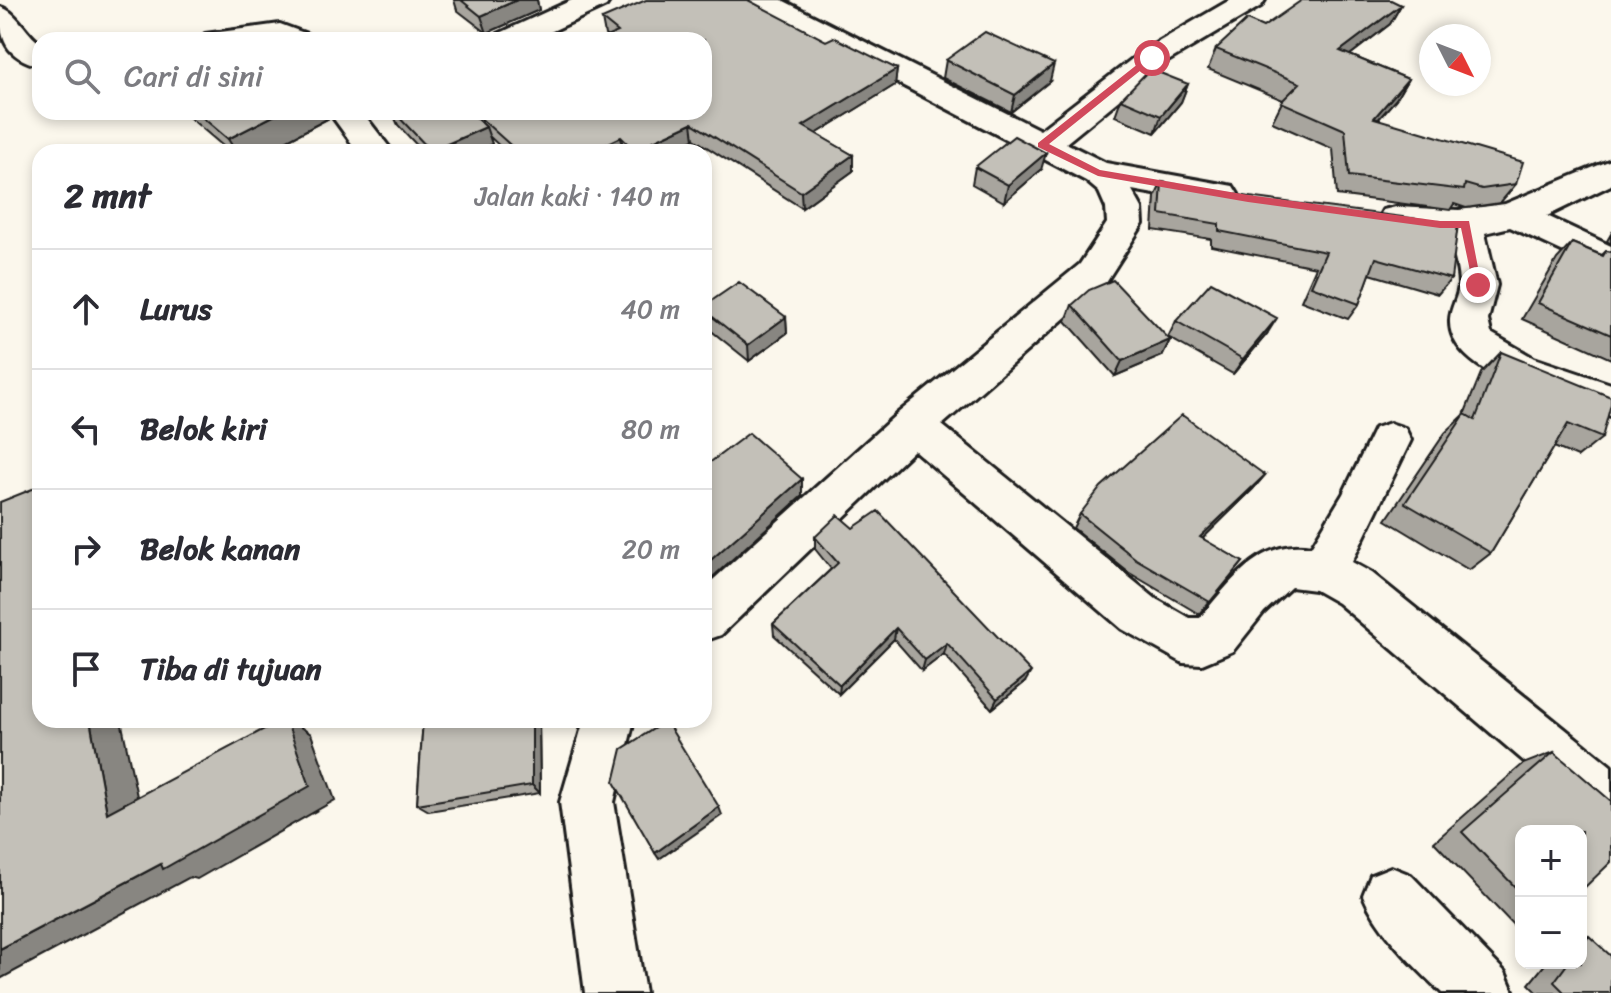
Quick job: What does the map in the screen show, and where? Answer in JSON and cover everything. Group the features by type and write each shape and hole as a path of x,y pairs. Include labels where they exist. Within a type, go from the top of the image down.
{"street":[{"path":"526,32 596,0"},
{"path":"712,612 913,425 1093,273 1113,247 1125,224 1124,208 1113,186 1098,173 760,0"},
{"path":"1042,145 1152,58 1251,0"},
{"path":"0,16 20,43 32,51"},
{"path":"351,120 370,144"},
{"path":"1370,215 1440,224 1465,224 1517,216 1611,171"},
{"path":"1098,173 1248,199"},
{"path":"1517,216 1611,261"},
{"path":"1465,224 1478,285 1469,320 1473,340 1495,356 1518,367 1578,392 1611,400"},
{"path":"913,425 1139,614 1183,640 1202,641 1216,635 1277,568 1293,564 1323,570 1355,588 1611,800"},
{"path":"1323,570 1359,507 1390,440"},
{"path":"607,728 587,802 615,993"},
{"path":"1391,895 1484,993"}],"building":[{"path":"461,0 517,0 481,16"},
{"path":"646,0 748,0 826,41 834,37 897,69 803,126 853,155 801,192 692,123 647,144 628,144 621,137 607,144 509,144 483,120 712,120 712,32 618,32 602,19"},
{"path":"1302,0 1391,0 1401,5 1340,51 1408,79 1374,118 1523,162 1516,184 1482,189 1465,184 1464,190 1349,176 1345,130 1281,102 1300,83 1216,49 1247,20 1263,27"},
{"path":"985,32 1054,64 1015,95 946,60"},
{"path":"1150,69 1188,84 1161,116 1121,99"},
{"path":"205,120 265,120 228,139"},
{"path":"402,120 479,120 486,127 447,144 424,144"},
{"path":"1014,136 1046,153 1008,185 975,167"},
{"path":"1162,182 1256,198 1458,224 1451,279 1376,258 1359,304 1311,286 1326,252 1219,231 1219,224 1160,214"},
{"path":"1572,243 1603,256 1606,251 1611,252 1611,335 1538,303"},
{"path":"1113,280 1170,340 1122,361 1072,305 1089,290"},
{"path":"739,282 786,317 748,345 712,316 712,301"},
{"path":"1211,282 1277,318 1243,359 1176,321"},
{"path":"1501,352 1611,397 1611,404 1602,438 1568,424 1491,553 1405,503 1465,414 1475,420"},
{"path":"1182,415 1265,475 1200,537 1243,562 1210,602 1136,559 1080,514 1101,487"},
{"path":"749,433 802,479 712,559 712,461"},
{"path":"32,489 32,728 91,728 107,813 266,728 289,728 310,786 163,869 161,864 0,949 0,502"},
{"path":"878,511 1031,672 997,699 947,643 925,660 896,628 840,685 773,624 838,563 815,537 838,515 853,528"},
{"path":"422,728 532,728 532,785 417,804"},
{"path":"655,728 670,728 719,807 655,853 614,782 622,749"},
{"path":"1554,752 1611,801 1611,862 1587,885 1587,825 1515,825 1515,887 1462,832"},
{"path":"1589,936 1611,956 1611,993 1565,993 1554,982 1564,969 1587,969"}],"route":[{"path":"1152,58 1100,96 1042,145 1098,173 1248,199 1440,224 1465,224 1478,285"}]}
